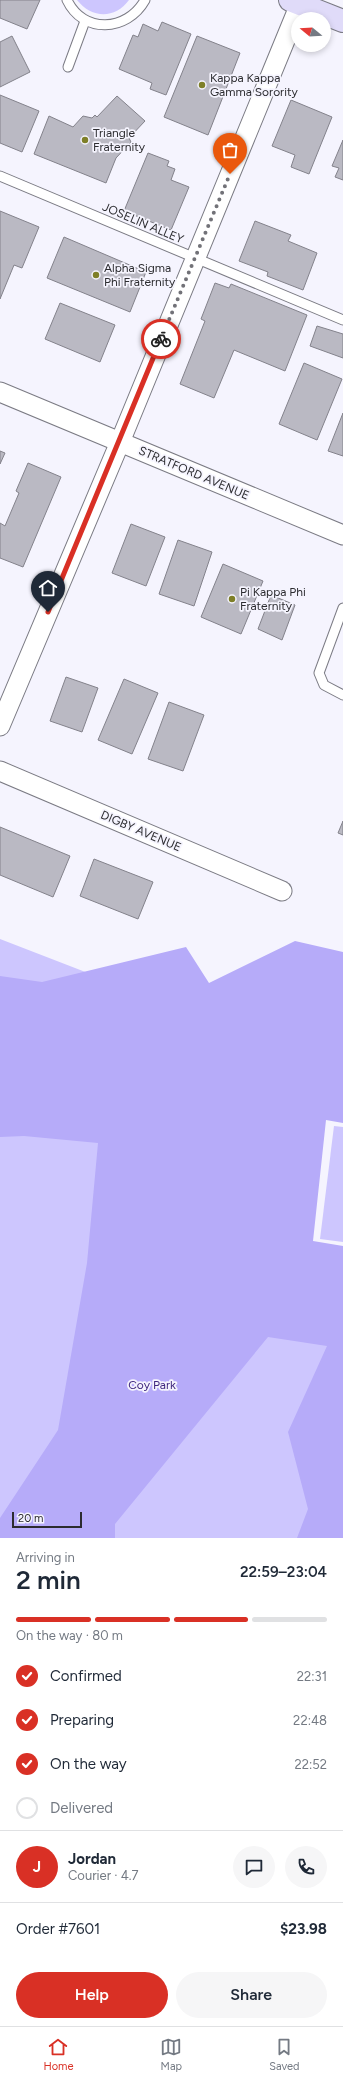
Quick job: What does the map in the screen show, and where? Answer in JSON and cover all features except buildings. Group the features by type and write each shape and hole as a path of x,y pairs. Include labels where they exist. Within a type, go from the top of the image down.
{"main road":[{"path":"295,2 343,21"}],"street":[{"path":"0,726 120,442 195,258 295,2"},
{"name":"STRATFORD AVENUE","path":"0,392 343,535"},
{"name":"DIGBY AVENUE","path":"0,771 282,891"}],"lane":[{"path":"67,0 75,14 85,21 98,24 116,23 134,13 145,0"},
{"path":"68,67 85,21"},
{"name":"JOSELIN ALLEY","path":"0,176 343,320"},
{"path":"343,608 318,673 324,685 343,695"}],"green space":[{"path":"77,0 129,0 117,11 103,14 89,11"},
{"name":"Coy Park","path":"0,939 220,1024 140,1214 343,1267 323,1538 0,1538"},
{"name":"Coy Park","path":"295,941 343,952 343,1123 326,1120 313,1241 343,1246 343,1538 297,1538 308,1509 288,1432 327,1346 268,1337 115,1524 115,1538 0,1538 0,1518 58,1430 87,1263 98,1143 24,1136 0,1137 0,976 42,982 186,947 209,983"},
{"path":"334,1126 343,1127 343,1242 320,1239"}],"way so far":[{"path":"161,339 230,174"}],"place":[{"name":"Kappa Kappa Gamma Sorority","path":"202,85"},
{"name":"Triangle Fraternity","path":"85,140"},
{"name":"Alpha Sigma Phi Fraternity","path":"96,275"},
{"name":"Pi Kappa Phi Fraternity","path":"232,599"}],"route":[{"path":"48,612 120,442 161,339"}]}
